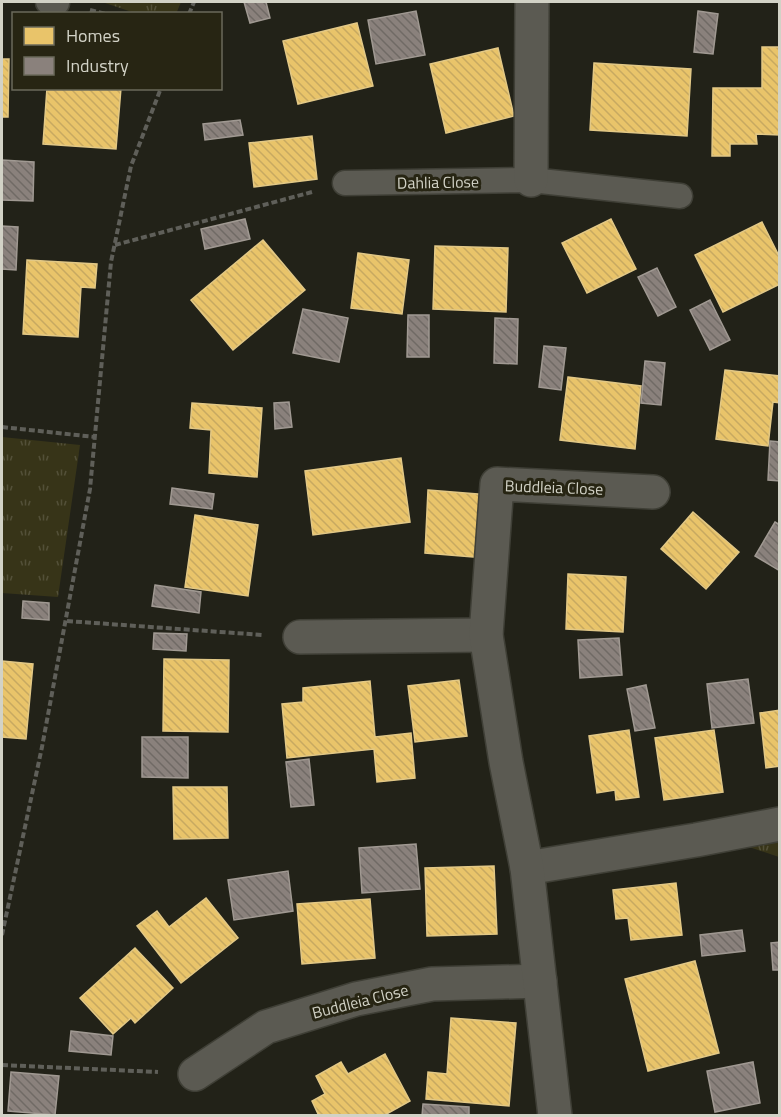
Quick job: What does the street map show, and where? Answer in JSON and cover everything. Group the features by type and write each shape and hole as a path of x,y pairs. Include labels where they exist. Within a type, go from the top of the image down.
{"street":[{"path":"531,180 532,2"},
{"name":"Buddleia Close","path":"555,1116 527,868 506,762 486,635 497,484 653,492"},
{"path":"300,637 486,635"},
{"path":"527,868 780,824"},
{"name":"Buddleia Close","path":"195,1074 266,1027 356,999 432,984 540,981"}],"lane":[{"name":"Dahlia Close","path":"345,183 531,180 680,196"}],"path":[{"path":"2,933 67,621 90,489 111,262 131,166 160,90"},
{"path":"115,245 345,183"},
{"path":"2,428 95,437"},
{"path":"67,621 300,637"},
{"path":"2,1065 195,1074"}],"green space":[{"path":"102,2 181,2 177,12 132,12"},
{"path":"2,437 80,445 58,597 2,593"},
{"path":"779,838 779,857 740,844"}],"building: Homes":[{"path":"357,23 373,86 298,104 283,41"},
{"path":"762,47 780,47 780,135 756,134 757,144 730,144 730,156 712,156 713,88 762,88"},
{"path":"498,48 514,116 446,133 430,64"},
{"path":"2,59 9,59 8,117 2,117"},
{"path":"594,63 691,69 687,136 590,130"},
{"path":"47,90 121,90 116,149 43,144"},
{"path":"312,136 317,179 254,187 249,143"},
{"path":"611,219 636,269 587,293 562,243"},
{"path":"762,222 780,258 780,284 723,312 695,255"},
{"path":"263,240 305,290 233,350 191,300"},
{"path":"435,246 508,248 506,312 433,309"},
{"path":"358,253 409,260 402,314 351,308"},
{"path":"27,260 97,264 95,288 81,287 78,337 23,334"},
{"path":"725,370 780,376 780,403 773,402 768,446 716,439"},
{"path":"568,377 641,386 635,449 560,440"},
{"path":"192,403 262,408 257,477 209,473 211,430 190,428"},
{"path":"401,458 410,522 313,535 305,471"},
{"path":"428,490 490,495 485,558 425,553"},
{"path":"693,512 739,552 706,589 661,549"},
{"path":"195,515 258,525 248,596 185,587"},
{"path":"568,574 626,577 623,632 566,629"},
{"path":"164,659 229,660 228,732 163,731"},
{"path":"2,661 33,664 26,739 2,737"},
{"path":"459,680 467,736 415,742 408,686"},
{"path":"370,681 375,737 411,733 415,778 377,782 374,749 287,758 282,704 303,702 303,688"},
{"path":"780,710 780,766 766,768 760,713"},
{"path":"629,730 639,797 616,800 615,790 597,793 589,736"},
{"path":"714,730 723,792 664,800 655,738"},
{"path":"173,787 227,787 228,838 174,839"},
{"path":"494,866 497,934 427,936 425,868"},
{"path":"676,883 682,935 631,940 628,918 616,919 613,890"},
{"path":"206,898 238,938 181,983 137,926 157,911 169,927"},
{"path":"370,899 375,958 302,964 297,904"},
{"path":"135,948 173,988 135,1023 131,1018 113,1034 80,998"},
{"path":"695,961 719,1053 648,1071 625,979"},
{"path":"451,1018 516,1023 509,1106 426,1099 428,1072 447,1074"},
{"path":"385,1054 410,1101 383,1116 319,1116 312,1101 325,1094 316,1076 341,1062 348,1074"}],"building: Industry":[{"path":"244,2 266,2 270,18 250,23"},
{"path":"416,11 425,55 376,64 368,20"},
{"path":"698,11 718,14 713,54 694,52"},
{"path":"240,120 243,135 205,140 203,124"},
{"path":"2,160 34,162 33,201 2,200"},
{"path":"245,219 250,239 205,249 201,229"},
{"path":"2,226 18,227 16,270 2,269"},
{"path":"657,268 676,307 658,316 638,277"},
{"path":"710,300 730,340 710,350 690,310"},
{"path":"303,309 348,318 339,362 293,353"},
{"path":"408,315 429,315 429,357 407,357"},
{"path":"495,318 518,319 517,364 494,363"},
{"path":"544,346 566,348 561,390 539,387"},
{"path":"645,361 665,363 661,405 641,403"},
{"path":"289,402 292,427 275,429 274,403"},
{"path":"770,441 780,442 780,481 768,480"},
{"path":"172,488 214,494 212,509 170,504"},
{"path":"775,522 780,525 780,571 755,556"},
{"path":"155,585 201,592 199,613 152,606"},
{"path":"23,601 49,603 49,620 22,618"},
{"path":"154,633 187,634 186,651 153,649"},
{"path":"619,638 622,675 580,678 578,640"},
{"path":"748,679 754,723 712,728 707,684"},
{"path":"646,685 655,728 635,731 627,689"},
{"path":"142,737 188,737 188,778 142,777"},
{"path":"309,759 314,805 291,807 286,762"},
{"path":"416,844 420,889 362,893 359,848"},
{"path":"288,871 293,911 234,920 228,880"},
{"path":"742,930 745,951 702,956 700,935"},
{"path":"780,942 780,970 773,970 771,943"},
{"path":"71,1031 113,1036 111,1055 69,1051"},
{"path":"753,1062 760,1103 715,1112 707,1071"},
{"path":"11,1072 59,1076 55,1115 8,1111"},
{"path":"423,1104 469,1107 469,1116 422,1116"}]}
